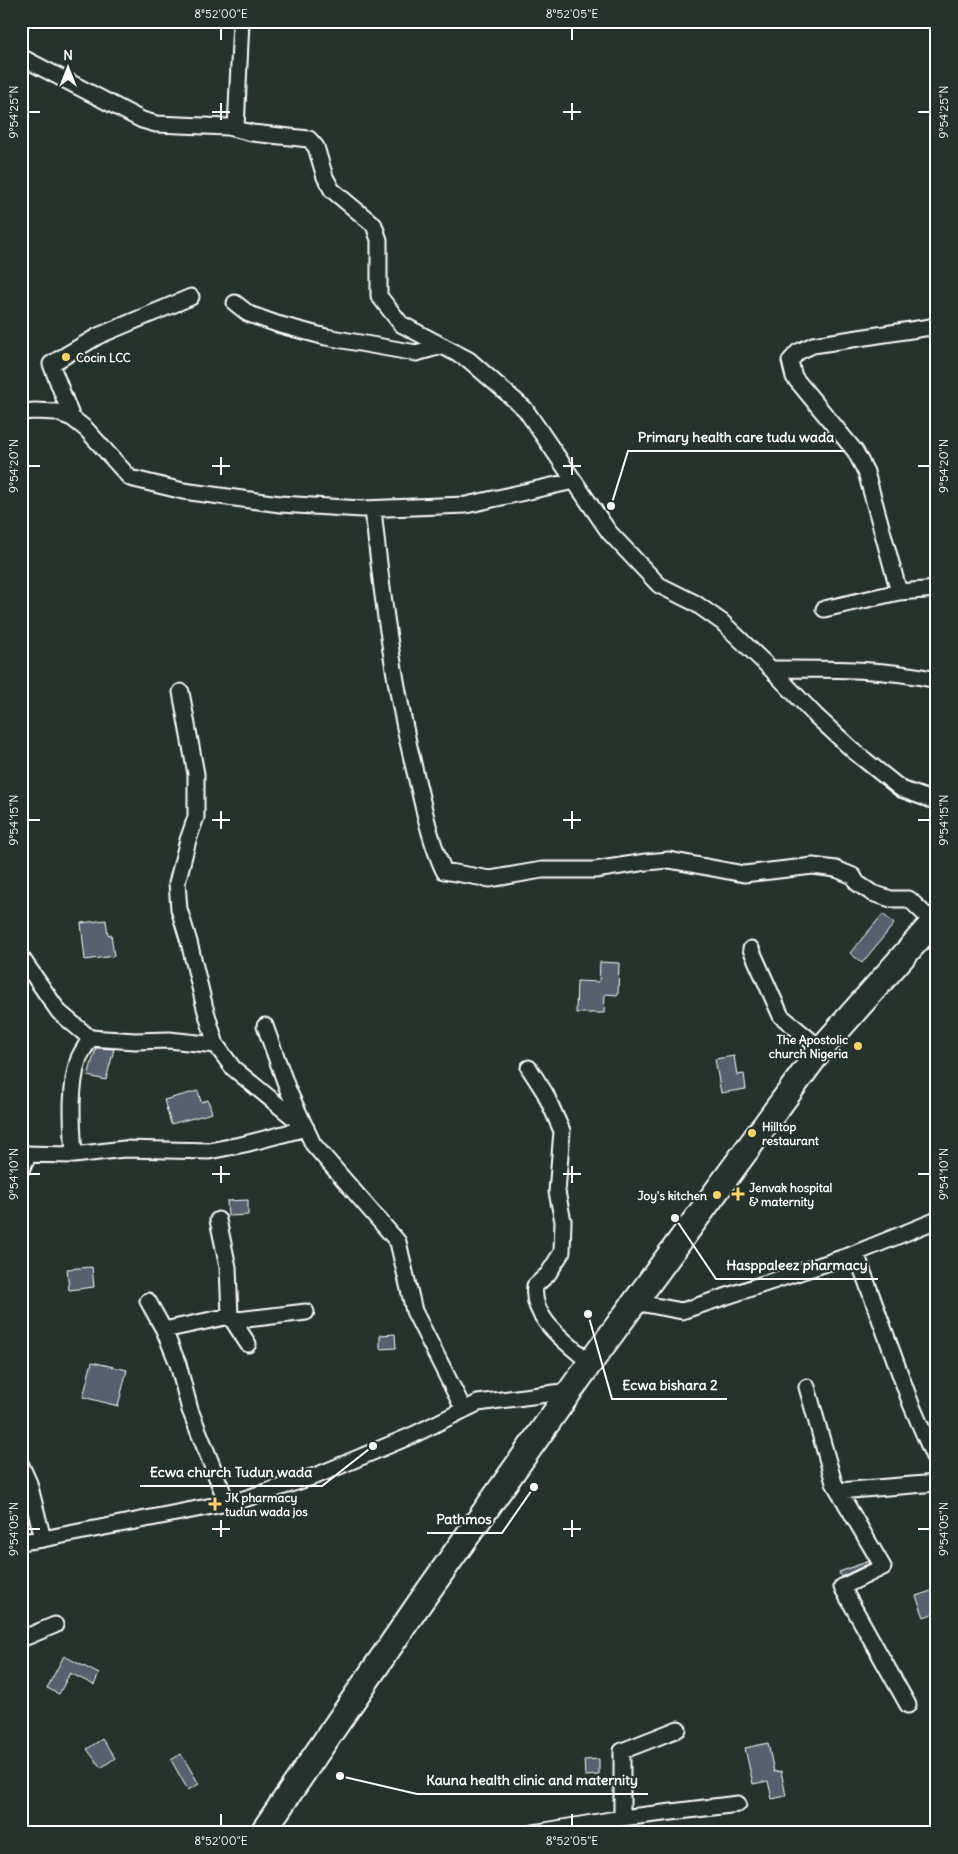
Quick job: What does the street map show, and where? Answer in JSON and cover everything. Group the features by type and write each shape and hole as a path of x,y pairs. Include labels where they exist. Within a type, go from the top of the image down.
{"main road":[{"path":"263,1832 413,1612 634,1302 821,1049 935,920"}],"street":[{"path":"236,129 241,21"},
{"path":"21,57 142,120 156,124 228,127 252,133 309,139 316,148 325,177 332,190 374,225 379,240 379,296 401,324 468,360 526,409 609,532 660,585 695,603 722,622 856,754 901,789 937,802"},
{"path":"72,418 50,364 98,336 191,297"},
{"path":"235,302 249,314 326,338 416,353 441,346"},
{"path":"899,592 866,472 855,451 794,377 790,362 798,352 813,345 937,326"},
{"path":"21,412 56,412 72,418 86,429 130,478 182,490 280,504 373,509 466,505 574,481"},
{"path":"373,509 386,625 404,730 434,849 444,871 490,879 542,870 595,870 669,860 744,874 813,866 836,869 853,876 857,883 872,893 891,899 909,899 935,920"},
{"path":"824,609 899,592 937,589"},
{"path":"770,668 864,671 914,675 937,680"},
{"path":"181,692 196,774 196,817 177,883 179,909 216,1045 233,1068 306,1128"},
{"path":"751,949 781,1016 821,1049"},
{"path":"21,957 59,1012 90,1038 135,1041 169,1040 216,1045"},
{"path":"266,1026 288,1090 313,1144 398,1242 414,1311 464,1410"},
{"path":"74,1155 72,1121 74,1078 80,1058 90,1038"},
{"path":"529,1068 545,1093 562,1132 556,1192 563,1221 562,1252 548,1274 535,1286 534,1295 545,1322 590,1363"},
{"path":"21,1170 25,1154 74,1155 124,1149 209,1151 306,1128"},
{"path":"218,1220 228,1267 230,1316 248,1344"},
{"path":"634,1302 682,1311 856,1253 937,1220"},
{"path":"856,1253 911,1404 937,1464"},
{"path":"148,1301 164,1330 178,1364 190,1410 227,1503"},
{"path":"164,1330 230,1316 238,1320 306,1312"},
{"path":"807,1386 834,1483 883,1567 842,1587 908,1705"},
{"path":"21,1542 227,1503 318,1474 413,1436 478,1403 570,1391"},
{"path":"21,1465 44,1539"},
{"path":"838,1491 937,1482"},
{"path":"21,1639 55,1625"},
{"path":"622,1818 622,1751 678,1728"},
{"path":"533,1833 622,1818 738,1804"}],"building":[{"path":"883,914 894,924 862,963 850,953"},
{"path":"106,920 108,935 111,934 114,956 85,960 81,923"},
{"path":"600,962 619,963 618,995 605,994 604,1013 576,1013 577,981 599,982"},
{"path":"96,1048 114,1049 106,1080 88,1076"},
{"path":"734,1056 737,1075 744,1074 746,1089 721,1093 715,1059"},
{"path":"198,1091 201,1102 208,1100 212,1113 171,1124 164,1100"},
{"path":"248,1200 248,1215 228,1216 227,1201"},
{"path":"92,1267 94,1287 69,1290 67,1269"},
{"path":"395,1334 396,1348 380,1349 380,1335"},
{"path":"92,1362 127,1370 118,1406 83,1397"},
{"path":"869,1561 870,1563 841,1577 839,1572"},
{"path":"937,1589 937,1612 924,1617 916,1596"},
{"path":"64,1656 99,1674 94,1685 70,1673 59,1694 47,1688"},
{"path":"102,1739 115,1758 101,1768 87,1749"},
{"path":"768,1743 774,1772 781,1771 786,1796 772,1799 768,1781 753,1784 745,1748"},
{"path":"181,1754 199,1784 188,1790 171,1760"},
{"path":"599,1759 599,1775 585,1776 584,1760"}],"place":[{"name":"Cocin LCC","path":"66,357"},
{"name":"Primary health care tudu wada","path":"611,506"},
{"name":"The Apostolic church Nigeria","path":"858,1046"},
{"name":"Hilltop restaurant","path":"752,1133"},
{"name":"Jenvak hospital & maternity","path":"738,1194"},
{"name":"Joy's kitchen","path":"717,1195"},
{"name":"Hasppaleez pharmacy","path":"675,1218"},
{"name":"Ecwa bishara 2","path":"588,1314"},
{"name":"Ecwa church Tudun wada","path":"373,1446"},
{"name":"Pathmos","path":"534,1487"},
{"name":"JK pharmacy tudun wada jos","path":"215,1504"},
{"name":"Kauna health clinic and maternity","path":"340,1776"}]}
